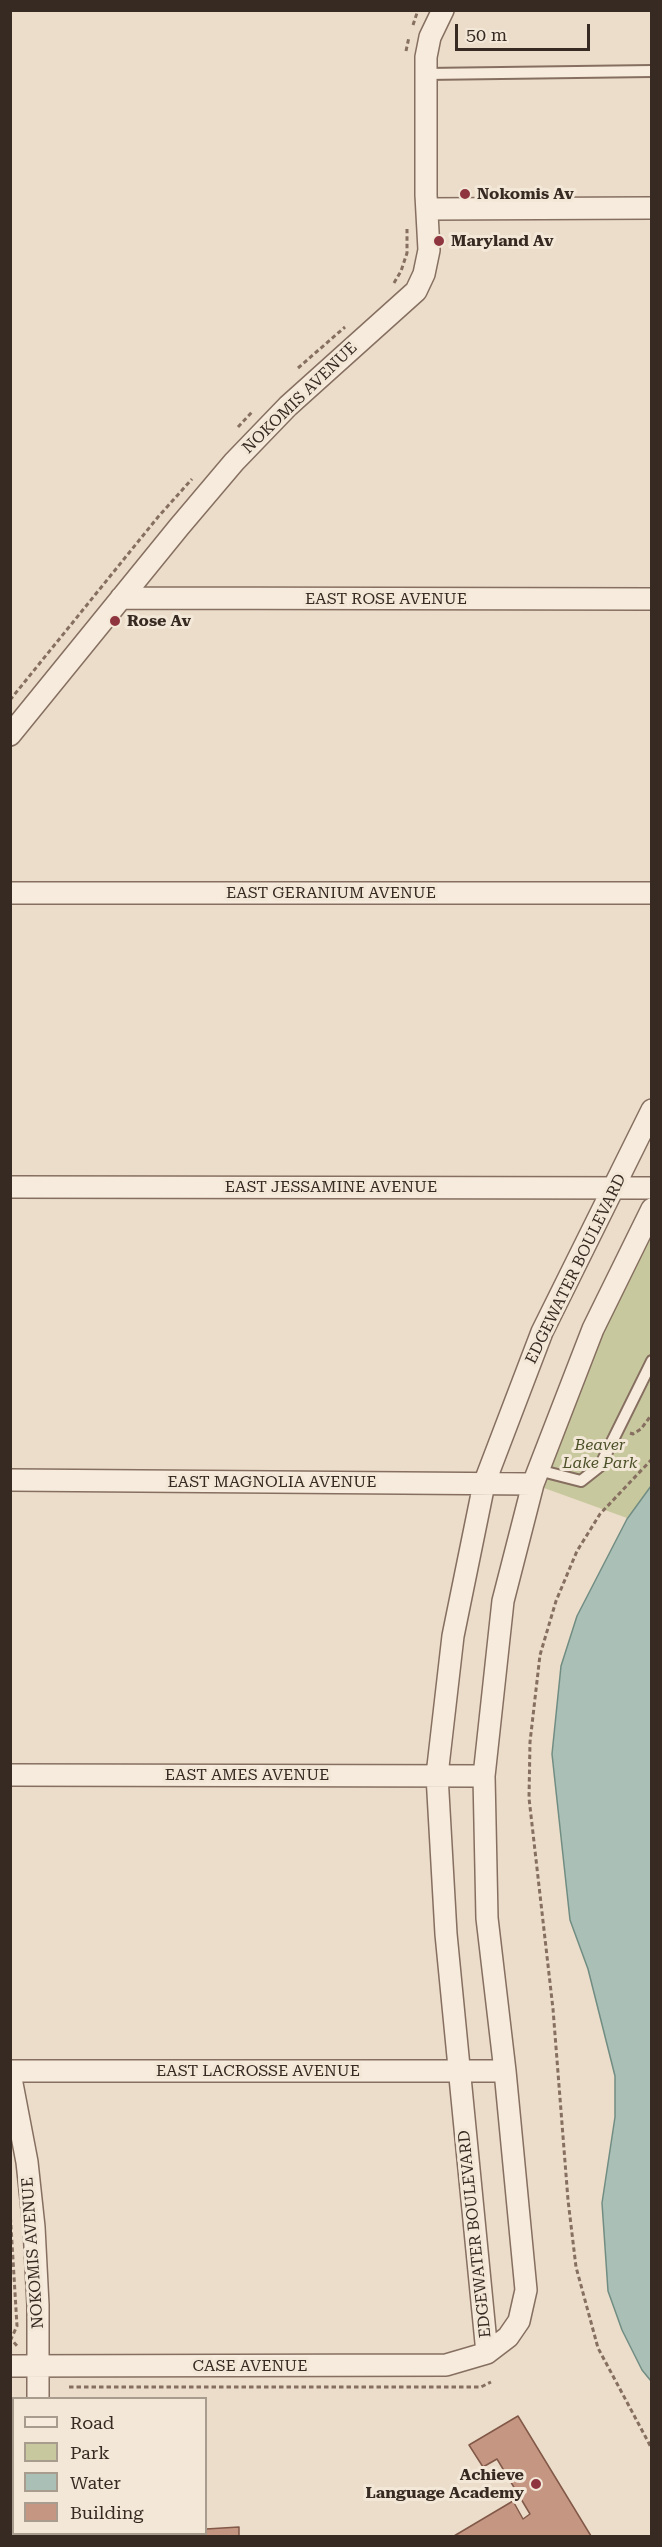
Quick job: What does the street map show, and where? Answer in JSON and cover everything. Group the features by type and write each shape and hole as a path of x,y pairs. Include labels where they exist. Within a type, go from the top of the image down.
{"street":[{"name":"NOKOMIS AVENUE","path":"10,735 227,470 273,422 351,348 416,291 428,262 426,74 430,37 443,10"},
{"path":"427,209 651,208"},
{"name":"EAST ROSE AVENUE","path":"121,598 651,599"},
{"name":"EAST GERANIUM AVENUE","path":"10,893 651,893"},
{"name":"EDGEWATER BOULEVARD","path":"487,2353 446,1934 437,1775 453,1636 484,1484 542,1332 651,1110"},
{"name":"EAST JESSAMINE AVENUE","path":"10,1187 651,1188"},
{"name":"EDGEWATER BOULEVARD","path":"487,2353 508,2337 519,2321 525,2290 505,2071 487,1918 484,1776 504,1600 535,1477 593,1329 651,1209"},
{"name":"EAST MAGNOLIA AVENUE","path":"10,1480 484,1484 535,1477"},
{"name":"EAST AMES AVENUE","path":"10,1775 484,1776"},
{"name":"EAST LACROSSE AVENUE","path":"10,2072 505,2071"},
{"name":"NOKOMIS AVENUE","path":"10,2072 27,2162 34,2227 38,2397"},
{"name":"CASE AVENUE","path":"15,2357 38,2366 446,2366 487,2353"}],"lane":[{"path":"426,74 651,71"},
{"path":"535,1477 581,1481 600,1466 651,1361"}],"path":[{"path":"406,57 406,45 418,10"},
{"path":"393,286 407,253 407,220"},
{"path":"293,373 351,321"},
{"path":"237,429 253,412"},
{"path":"10,700 158,517 198,473"},
{"path":"651,1459 600,1514 577,1551 556,1601 540,1655 530,1742 529,1798 553,2008 568,2200 576,2267 598,2348 651,2449"},
{"path":"10,2210 17,2326 11,2339 15,2357"},
{"path":"65,2385 72,2388 481,2387 491,2382"}],"green space":[{"name":"Beaver Lake Park","path":"651,1209 651,1486 627,1518 533,1484"}],"water":[{"path":"651,1486 651,2381 642,2370 622,2330 608,2291 602,2203 615,2117 615,2076 588,1969 570,1920 552,1754 561,1666 577,1616 627,1519"}],"building":[{"name":"Achieve Language Academy","path":"518,2416 591,2536 454,2536 513,2501 523,2519 530,2514 497,2459 483,2467 469,2445"},
{"path":"239,2527 239,2536 90,2536 207,2535 207,2529"}],"place":[{"name":"Nokomis Av","path":"465,194"},
{"name":"Maryland Av","path":"439,241"},
{"name":"Rose Av","path":"115,621"},
{"name":"Achieve Language Academy","path":"536,2484"}]}
